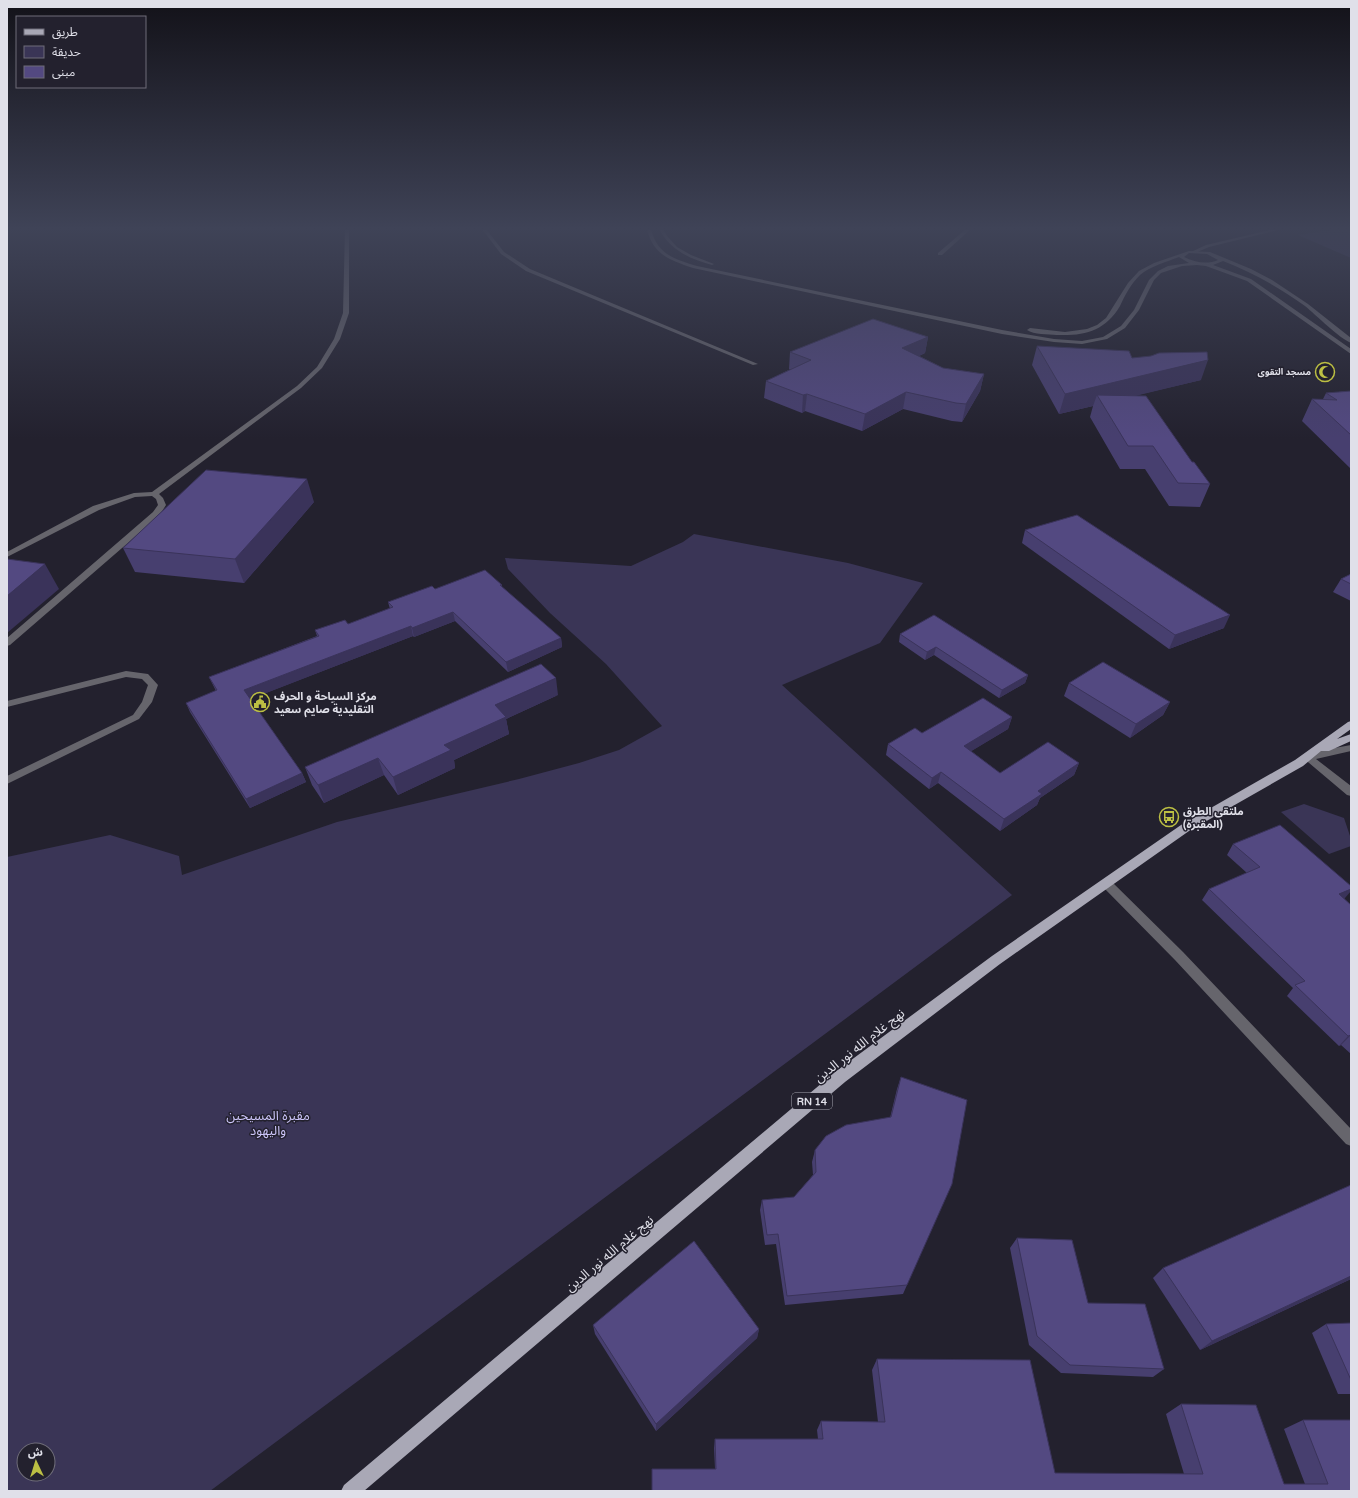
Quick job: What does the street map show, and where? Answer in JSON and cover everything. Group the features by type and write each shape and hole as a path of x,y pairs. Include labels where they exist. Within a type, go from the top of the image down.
{"main road":[{"name":"RN 14","path":"1307,758 1351,724"},
{"name":"RN 14","path":"1307,758 1351,737"},
{"name":"نهج غلام الله نور الدين","path":"350,1491 840,1077 996,960 1185,828 1307,758"}],"street":[{"path":"7,555 25,544 96,508 134,495 154,494 299,387 318,368 337,339 346,313 346,299"},
{"path":"598,299 755,364"},
{"path":"844,299 1002,332 1045,339 1086,342 1105,338 1127,325 1142,299"},
{"path":"873,299 930,310"},
{"path":"1026,329 1055,333 1074,333 1098,328 1107,322 1115,311 1120,299"},
{"path":"1276,299 1351,352"},
{"path":"1298,299 1351,340"},
{"path":"7,644 156,514 162,505 159,498 154,494"},
{"path":"7,704 126,674 145,676 153,685 150,699 144,709 136,717 7,780"},
{"path":"1307,758 1351,748"},
{"path":"1307,758 1351,792"},
{"path":"1106,884 1179,956 1351,1139"}],"green space":[{"name":"مقبرة المسيحين واليهود","path":"694,534 848,563 923,583 880,643 782,685 1012,895 210,1491 7,1491 7,857 110,835 179,856 182,875 337,822 519,779 579,763 619,750 662,726 606,664 550,613 508,569 505,558 631,566 683,542"},
{"path":"1304,804 1344,818 1351,839 1351,846 1329,854 1281,812"}],"building":[{"path":"873,319 928,337 902,348 943,368 984,374 966,404 906,392 865,414 807,394 803,395 766,381 811,360 790,352"},
{"path":"1037,346 1129,351 1132,358 1151,356 1159,353 1207,352 1208,360 1065,394"},
{"path":"1351,391 1351,435 1312,399 1337,400 1326,393"},
{"path":"1097,395 1146,396 1192,462 1194,462 1210,484 1178,483 1153,446 1128,446"},
{"path":"206,470 307,479 235,559 123,548"},
{"path":"1077,515 1230,615 1175,635 1025,530"},
{"path":"7,559 45,564 7,596"},
{"path":"485,570 561,638 506,662 453,612 412,628 411,626 244,690 302,773 246,799 186,703 217,690 209,677 319,636 315,630 345,620 348,624 393,607 388,602 432,586 435,589"},
{"path":"1351,574 1351,584 1341,579"},
{"path":"934,615 1028,675 1002,690 936,647 927,652 900,634"},
{"path":"1103,662 1170,702 1136,724 1069,683"},
{"path":"541,664 556,678 495,705 506,717 444,745 451,750 393,777 378,758 318,785 305,767"},
{"path":"983,698 1012,717 964,746 1000,773 1048,742 1079,763 1038,791 1042,794 1004,819 941,772 932,778 888,744 915,728 922,733"},
{"path":"1280,825 1351,886 1351,889 1339,894 1351,905 1351,1035 1348,1036 1295,985 1305,981 1209,889 1260,867 1233,844"},
{"path":"901,1077 967,1100 952,1184 907,1285 787,1296 778,1234 767,1235 762,1200 794,1197 816,1172 815,1150 826,1136 846,1125 891,1117"},
{"path":"1351,1185 1351,1276 1212,1341 1163,1268"},
{"path":"1017,1238 1072,1240 1088,1303 1145,1304 1164,1369 1070,1365 1037,1336"},
{"path":"694,1241 759,1329 656,1424 593,1325"},
{"path":"1351,1323 1351,1380 1326,1324"},
{"path":"877,1359 1030,1360 1055,1473 1203,1474 1181,1404 1256,1405 1284,1484 1328,1484 1303,1420 1351,1420 1351,1491 652,1491 652,1469 716,1469 715,1439 823,1439 821,1421 885,1422"}],"place":[{"name":"مسجد التقوى","path":"1325,372"},
{"name":"مركز السياحة و الحرف التقليدية صايم سعيد","path":"260,702"},
{"name":"ملتقى الطرق (المقبرة)","path":"1169,817"}]}
